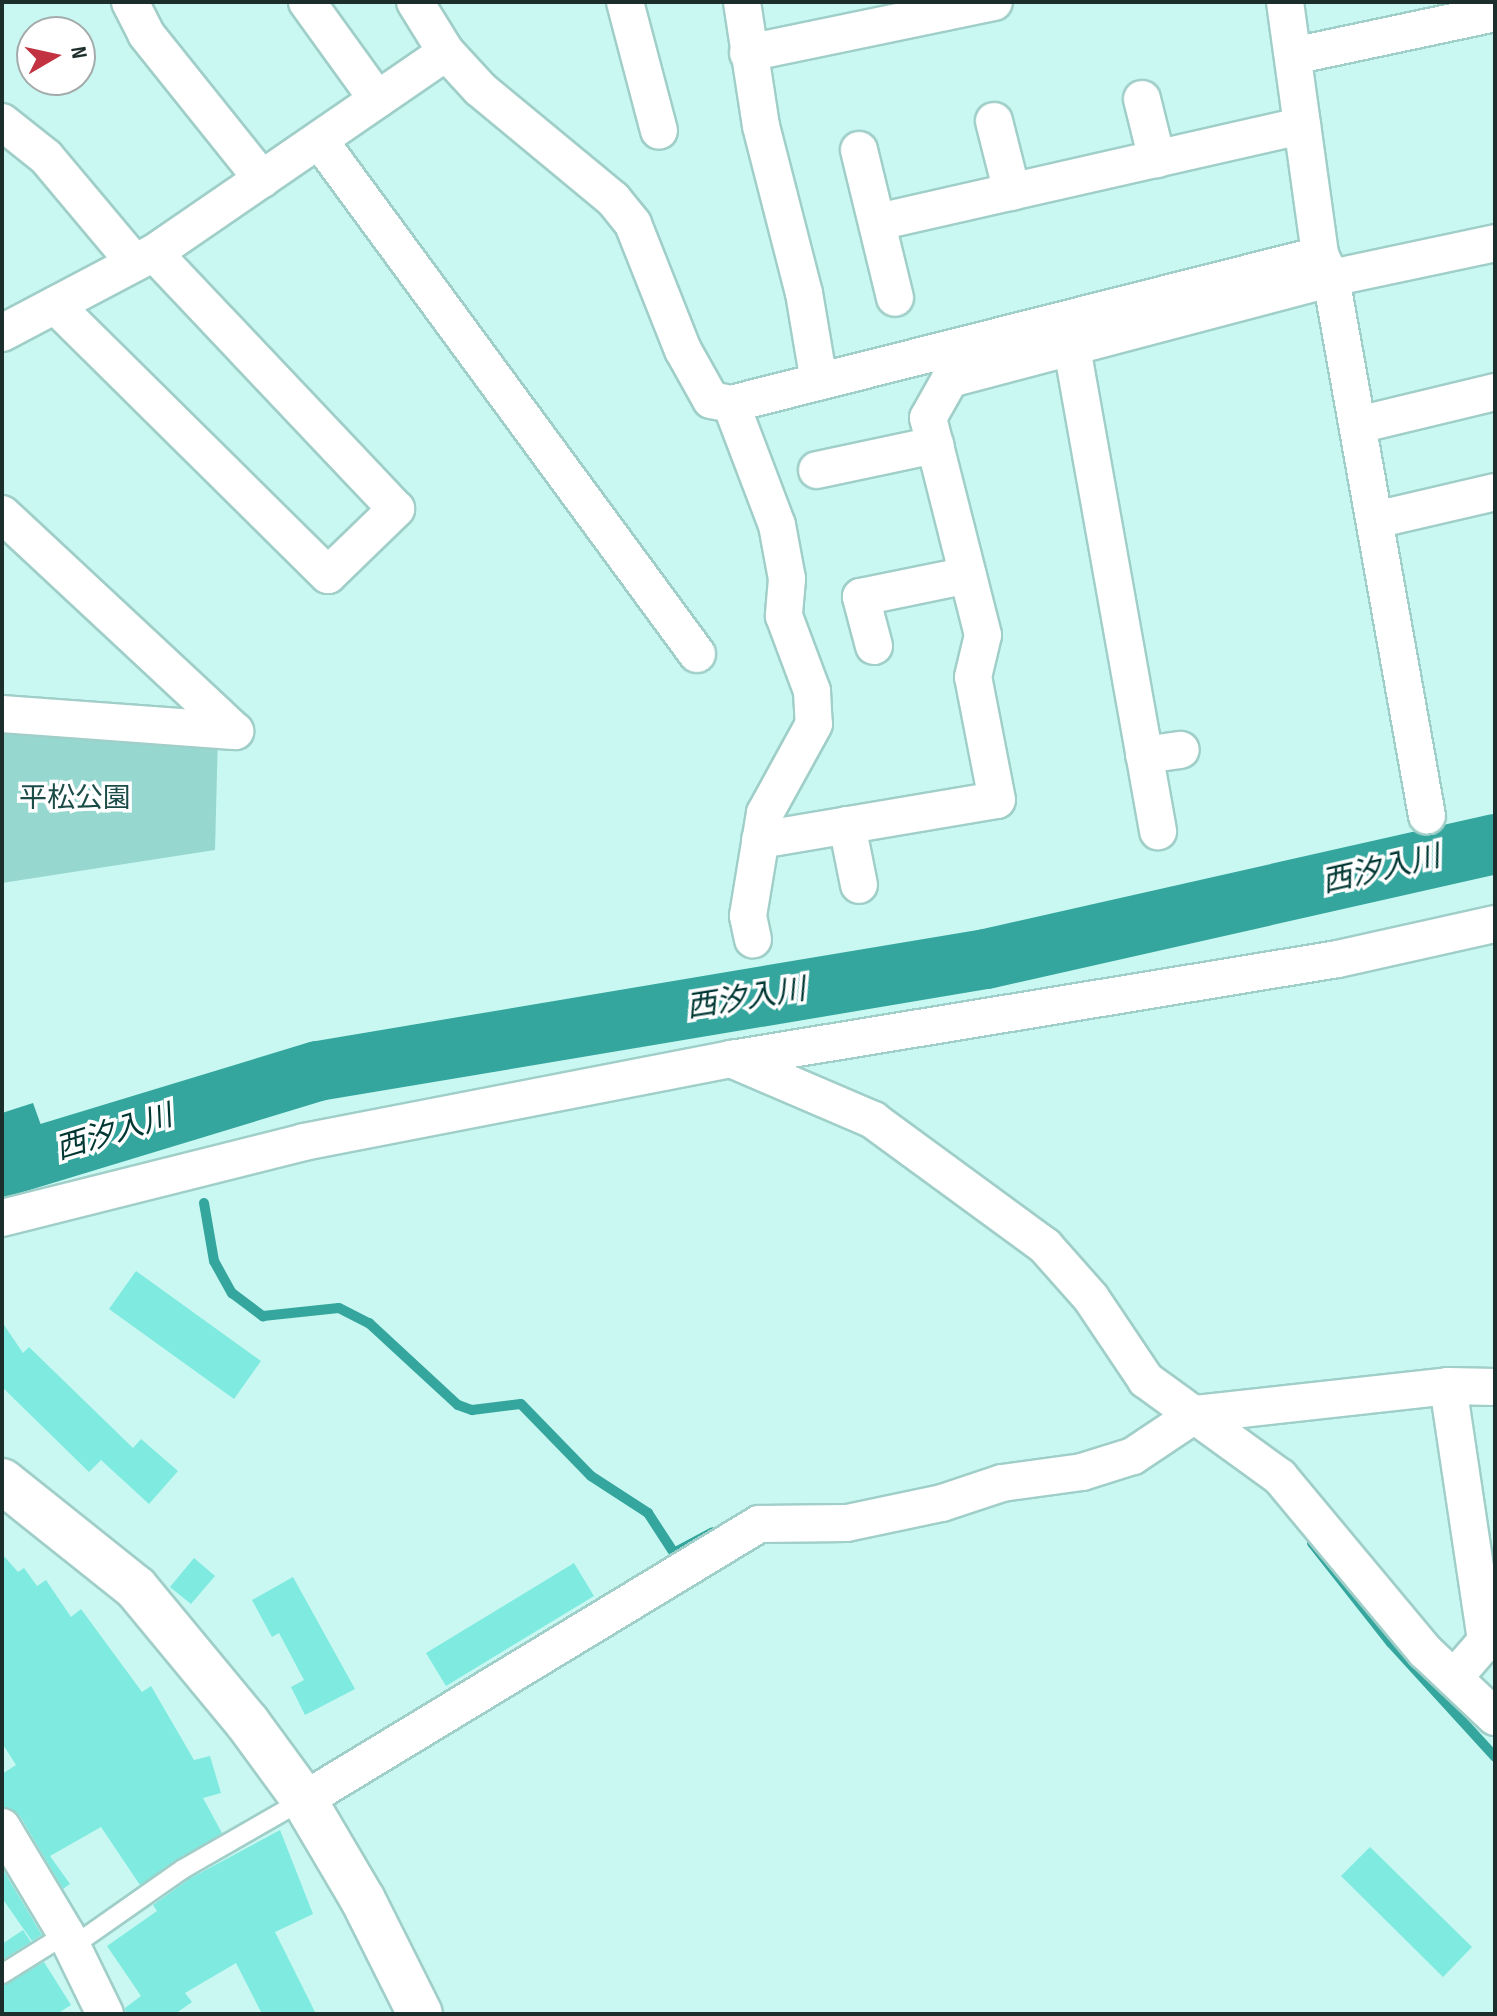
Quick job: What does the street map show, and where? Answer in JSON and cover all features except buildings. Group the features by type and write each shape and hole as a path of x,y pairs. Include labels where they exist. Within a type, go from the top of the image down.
{"street":[{"path":"130,2 146,34 262,179"},
{"path":"307,2 377,99"},
{"path":"415,2 446,52 480,89 613,199 633,224 683,350 711,400 731,404 1325,267 1495,243"},
{"path":"625,2 659,131"},
{"path":"742,2 748,53 819,382"},
{"path":"748,53 994,2"},
{"path":"1285,2 1325,267 1358,425 1427,816"},
{"path":"1293,56 1495,13"},
{"path":"2,333 145,258 446,52"},
{"path":"1142,99 1157,159"},
{"path":"994,121 1012,192"},
{"path":"2,122 46,157 396,509 328,575 55,305"},
{"path":"878,222 1302,126"},
{"path":"319,140 697,654"},
{"path":"859,150 895,298"},
{"path":"760,840 997,800 973,677 983,635 928,418 950,379 1072,348 1325,267"},
{"path":"1072,348 1158,831"},
{"path":"1358,425 1495,392"},
{"path":"731,404 777,525 787,579 784,616 812,691 814,724 765,813 748,916 753,939"},
{"path":"817,470 935,445"},
{"path":"1375,520 1495,492"},
{"path":"2,514 235,731 2,714"},
{"path":"874,646 861,597 968,575"},
{"path":"1144,755 1181,750"},
{"path":"847,825 859,885"},
{"path":"2,1218 304,1142 731,1059 1338,959 1495,924"},
{"path":"731,1059 873,1120 1045,1246 1091,1298 1146,1380 1280,1477 1425,1651 1495,1717"},
{"path":"1448,1386 1486,1641 1454,1678"},
{"path":"304,1800 759,1524 847,1523 942,1503 1002,1483 1082,1472 1133,1456 1196,1414 1448,1386 1495,1387"},
{"path":"2,1481 136,1588 304,1800 420,2014"},
{"path":"2,1827 70,1940 105,2014"}],"lane":[{"path":"2,1974 70,1940 183,1869 304,1800"}],"green space":[{"name":"平松公園","path":"2,716 218,734 215,850 2,883"}],"shaded area":[{"path":"33,1103 60,1178 2,1196 2,1113"}],"waterway":[{"name":"西汐入川","path":"2,1167 318,1071 986,959 1495,844"},
{"path":"204,1203 214,1261 232,1293 263,1316 339,1308 369,1323 458,1405 472,1410 521,1404 591,1476 648,1513 674,1553 713,1532"},
{"path":"1312,1543 1391,1643 1495,1757"}]}
